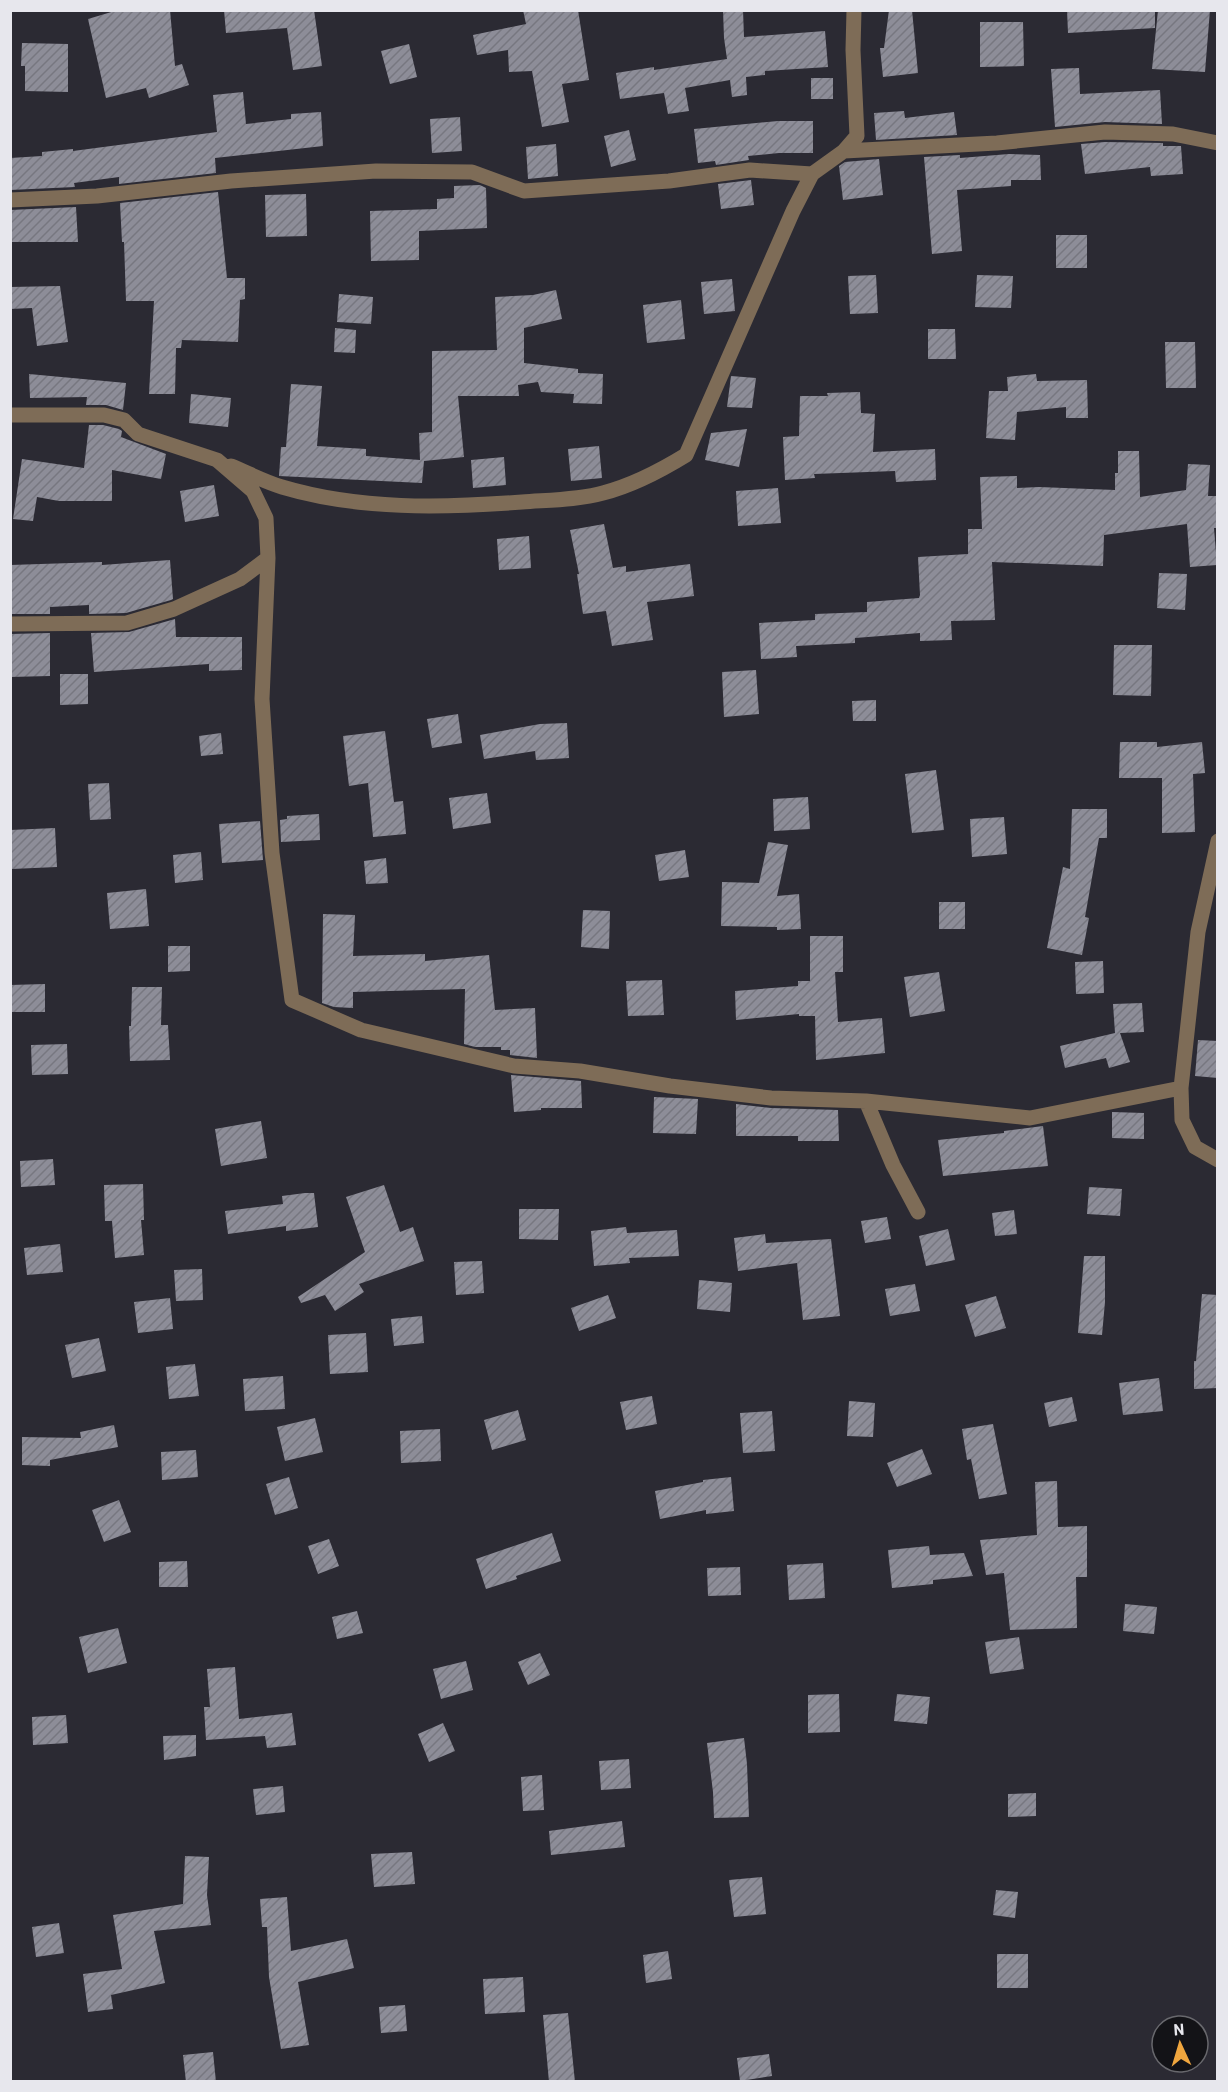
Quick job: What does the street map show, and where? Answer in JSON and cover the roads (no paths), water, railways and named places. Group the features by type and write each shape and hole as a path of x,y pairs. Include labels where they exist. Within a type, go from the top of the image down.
{"street":[{"path":"10,415 104,415 124,420 138,434 217,460 281,486 340,500 401,506 477,506 560,498 602,493 648,477 686,455 793,211 812,174 844,151 857,136 853,50 854,10"},
{"path":"844,151 997,143 1105,132 1173,134 1218,143"},
{"path":"10,200 97,196 231,181 376,171 472,172 524,191 669,181 750,170 812,174"},
{"path":"217,460 253,491 266,518 268,558 262,699 272,853 292,1000 362,1030 514,1066 580,1071 670,1086 771,1098 866,1101 1030,1118 1181,1088"},
{"path":"10,624 127,623 174,609 240,579 268,558"},
{"path":"1218,841 1198,932 1181,1088 1182,1120 1195,1147 1218,1160"},
{"path":"866,1101 893,1165 918,1212"}]}
